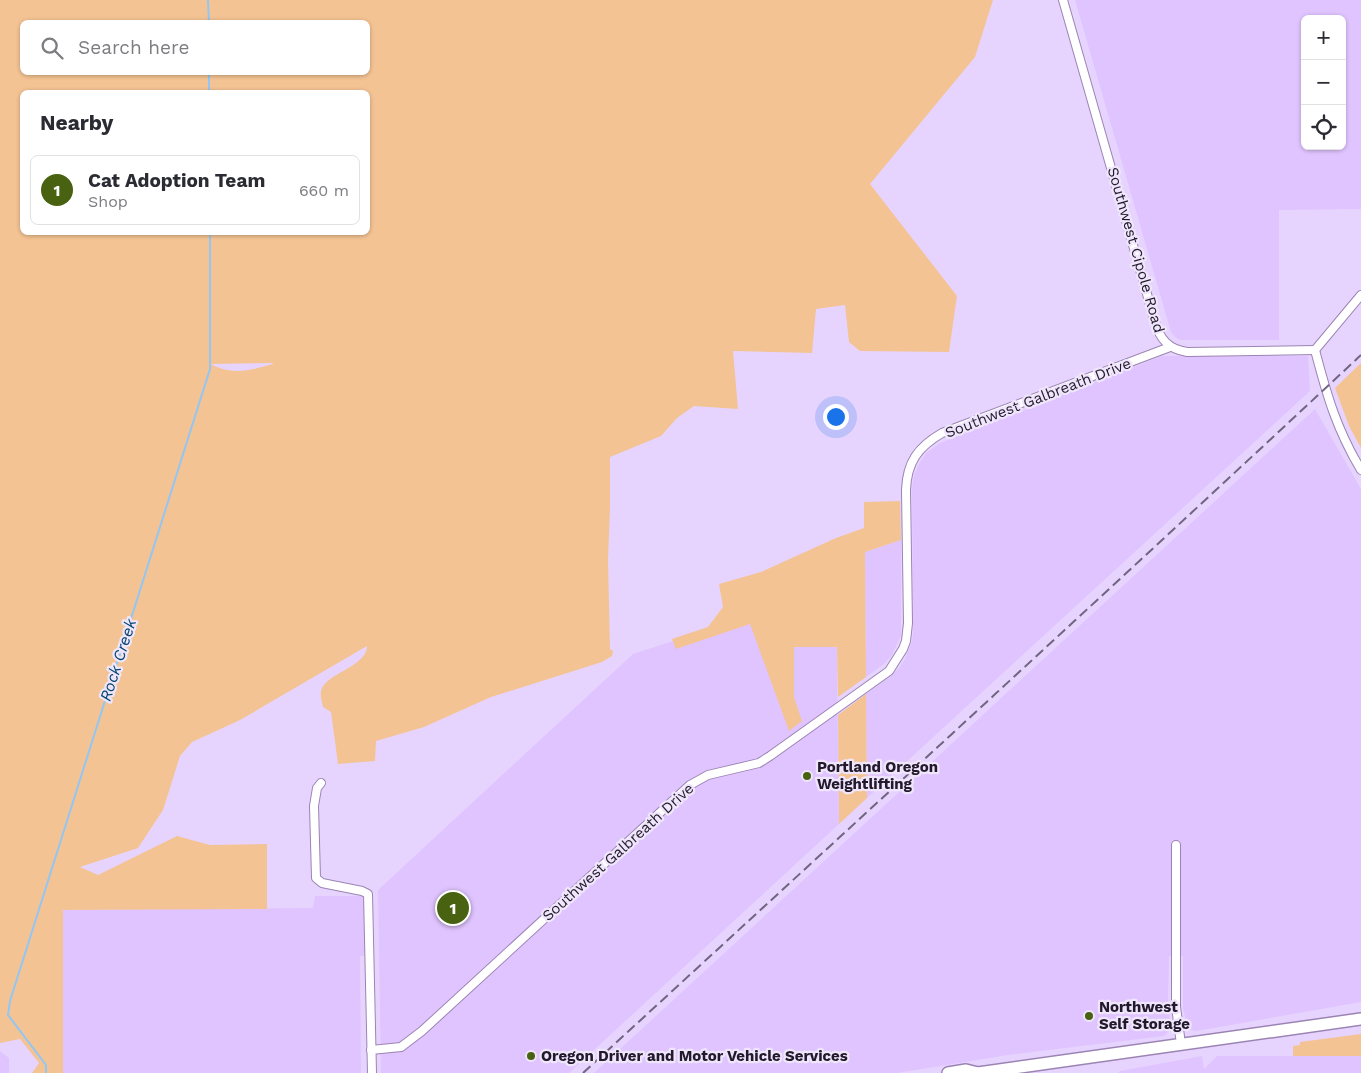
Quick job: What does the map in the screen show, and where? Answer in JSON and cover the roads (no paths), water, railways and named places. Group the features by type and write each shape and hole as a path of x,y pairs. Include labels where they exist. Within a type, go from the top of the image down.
{"highway":[{"path":"948,1073 966,1070 978,1073 1361,1019"}],"street":[{"name":"Southwest Cipole Road","path":"1063,0 1159,335 1170,347 1182,351 1316,350"},
{"path":"1361,295 1316,350 1325,389 1336,423 1361,470"},
{"name":"Southwest Galbreath Drive","path":"371,1050 401,1047 422,1032 690,785 708,775 759,763 889,671 903,650 908,623 906,490 908,471 912,461 925,444 942,433 1170,347"},
{"path":"322,784 317,788 315,800 316,878 322,883 362,891 368,894 372,1073"},
{"path":"1176,845 1176,1007 1181,1044"}],"waterway":[{"name":"Rock Creek","path":"208,0 209,20"},
{"name":"Rock Creek","path":"209,75 209,90"},
{"name":"Rock Creek","path":"46,1073 46,1065 8,1015 10,1001 210,369 210,235"}],"railway":[{"path":"583,1073 1361,355"}],"place":[{"name":"Portland Oregon Weightlifting","path":"807,776"},
{"name":"Cat Adoption Team","path":"453,908"},
{"name":"Northwest Self Storage","path":"1089,1016"},
{"name":"Oregon Driver and Motor Vehicle Services","path":"531,1056"}]}
